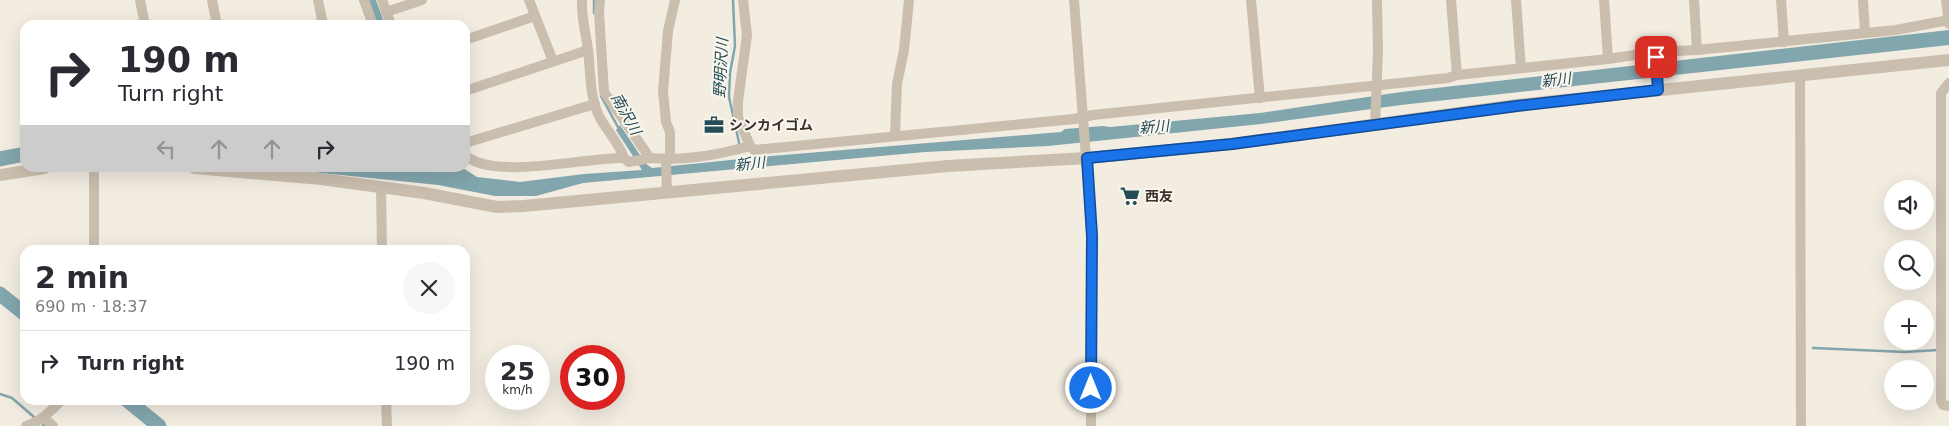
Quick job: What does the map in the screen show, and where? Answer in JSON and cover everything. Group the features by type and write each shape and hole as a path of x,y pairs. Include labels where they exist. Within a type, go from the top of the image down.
{"street":[{"path":"140,0 144,20"},
{"path":"212,0 216,20"},
{"path":"318,0 323,20"},
{"path":"364,0 370,20"},
{"path":"382,0 389,20"},
{"path":"386,12 422,0"},
{"path":"529,0 553,61"},
{"path":"582,0 591,93 600,118 621,150 624,158 629,162 650,158 667,162 735,151 750,146"},
{"path":"600,0 599,13 604,92 650,158"},
{"path":"667,189 670,132 666,122 663,91 668,31 675,0"},
{"path":"743,0 746,35 738,101 738,117 750,146 754,150 1084,119 1260,98 1376,88 1448,78 1457,75 1896,30 1949,21 1946,0"},
{"path":"895,136 897,84 904,50 909,0"},
{"path":"1074,0 1092,236 1091,426"},
{"path":"1251,0 1260,98"},
{"path":"1375,120 1378,51 1377,0"},
{"path":"1451,0 1457,75"},
{"path":"1516,0 1521,68"},
{"path":"1604,0 1608,59"},
{"path":"1694,0 1696,50"},
{"path":"1781,0 1784,42"},
{"path":"1863,0 1864,32"},
{"path":"470,38 535,16"},
{"path":"470,89 588,50"},
{"path":"1656,54 1658,86"},
{"path":"256,172 424,193 496,207 667,189 1087,153 1232,144 1375,120 1517,106 1658,86 1800,76 1949,60"},
{"path":"1800,76 1801,426"},
{"path":"1949,83 1941,93 1941,401 1949,406"},
{"path":"470,142 595,104"},
{"path":"470,160 499,166 529,167 606,158 624,158"},
{"path":"0,175 20,172"},
{"path":"94,172 94,245"},
{"path":"381,187 382,245"},
{"path":"26,426 44,418 57,405"},
{"path":"386,405 387,426"},
{"path":"44,418 53,426"}],"water":[{"path":"366,0 376,0 383,20 373,20"},
{"path":"1949,30 1949,45 1401,105 1261,124 1048,146 925,152 583,183 536,196 495,196 438,185 312,172 469,172 477,177 520,182 584,174 642,170 616,130 620,125 646,164 652,168 1061,132 1065,129 1110,127 1260,113 1401,92"}],"waterway":[{"name":"南沢川","path":"594,0 594,13"},
{"name":"野明沢川","path":"733,0 735,46 730,73 729,97 740,147"},
{"name":"南沢川","path":"601,96 619,129"},
{"name":"新川","path":"0,159 20,155"},
{"path":"0,294 20,310"},
{"path":"1813,348 1905,352 1938,350"},
{"path":"0,394 12,398 20,405"},
{"path":"20,405 34,417"},
{"path":"133,405 159,426"}],"place":[{"name":"シンカイゴム","path":"714,125"},
{"name":"西友","path":"1130,196"}],"route":[{"path":"1091,388 1092,236 1087,158 1232,144 1517,106 1658,90 1656,57"}]}
